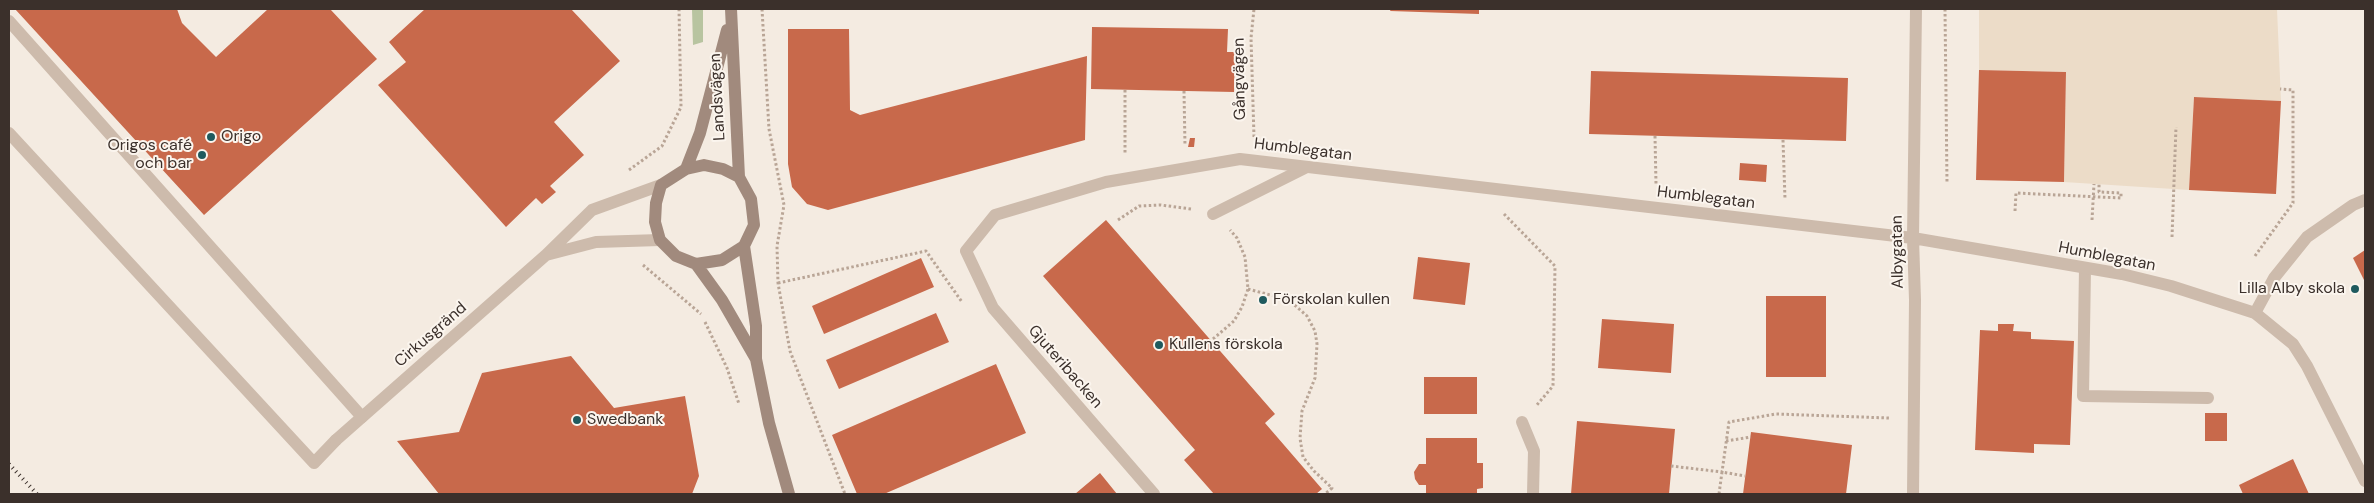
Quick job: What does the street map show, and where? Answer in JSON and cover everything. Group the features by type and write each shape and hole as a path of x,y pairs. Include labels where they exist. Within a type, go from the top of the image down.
{"street":[{"name":"Albygatan","path":"1913,494 1915,300 1912,238 1916,9"},
{"name":"Landsvägen","path":"686,168 700,133 731,12"},
{"name":"Landsvägen","path":"731,12 739,177 751,199 754,225 744,246"},
{"path":"9,20 362,417"},
{"name":"Cirkusgränd","path":"9,133 314,463 336,440 546,255 592,210 661,186"},
{"name":"Humblegatan","path":"966,251 994,215 1106,182 1240,159 1912,238 2122,274 2171,286 2254,313 2294,344 2365,481"},
{"path":"739,177 723,169 704,165 686,168 661,186 656,203 655,222 660,240 676,256 696,264 722,260 744,246 756,326 756,359 769,423 789,494"},
{"path":"1213,214 1307,167"},
{"path":"2254,313 2274,278 2307,237 2352,205 2365,200"},
{"name":"Cirkusgränd","path":"546,255 596,242 660,240"},
{"name":"Gjuteribacken","path":"966,251 993,308 1154,494"},
{"path":"696,264 722,300 756,359"},
{"path":"2085,268 2083,396 2208,398"},
{"path":"1522,422 1534,451 1533,494"}],"path":[{"path":"679,9 680,49"},
{"path":"762,9 769,129 784,205 777,246 778,283 790,351 845,494"},
{"name":"Gångvägen","path":"1254,9 1251,38 1254,142"},
{"path":"1945,9 1947,183"},
{"path":"2256,256 2293,203 2293,90 2280,89"},
{"path":"1124,90 1125,160"},
{"path":"1184,91 1186,152"},
{"path":"2172,237 2176,127"},
{"path":"1656,136 1656,189"},
{"path":"1783,140 1786,203"},
{"path":"2092,220 2094,184"},
{"path":"2015,210 2016,193 2121,198 2121,193 2099,192 2099,184"},
{"path":"1118,220 1139,206 1161,205 1213,214 1237,238 1244,256 1248,289 1242,307 1234,321 1213,339"},
{"path":"1503,212 1555,266 1553,386 1522,422"},
{"path":"778,283 926,251 966,306"},
{"path":"1248,289 1289,300 1307,316 1315,331 1317,344 1315,378 1302,412 1300,438 1303,457 1314,471 1332,488 1325,494"},
{"path":"1719,494 1729,422 1776,414 1889,418"},
{"path":"1726,441 1751,436"},
{"path":"1672,466 1746,476"}],"green space":[{"path":"692,9 703,9 703,42 693,45"}],"shaded area":[{"path":"1979,9 2277,9 2281,101 2194,97 2189,190 2064,182 2066,72 1979,70"}],"building":[{"name":"Origo","path":"15,9 177,9 182,23 216,57 268,9 330,9 377,59 204,215"},
{"path":"425,9 571,9 620,61 554,122 584,155 550,186 556,192 542,204 536,198 506,227 378,85 406,62 389,42"},
{"path":"1391,9 1479,9 1479,14 1390,11"},
{"path":"1092,27 1228,29 1227,52 1235,52 1234,92 1091,89"},
{"path":"788,29 849,29 850,110 860,115 1087,56 1085,140 828,210 807,204 792,187 788,164"},
{"path":"1979,70 2066,72 2064,182 1976,180"},
{"path":"1591,71 1848,78 1846,141 1589,134"},
{"path":"2194,97 2281,101 2276,194 2189,190"},
{"path":"1190,138 1195,138 1194,147 1188,147"},
{"path":"1740,163 1767,165 1766,182 1739,180"},
{"name":"Kullens förskola","path":"1106,220 1275,414 1265,423 1322,489 1316,494 1214,494 1184,460 1195,450 1043,276"},
{"name":"Lilla Alby skola","path":"2365,250 2365,282 2353,258"},
{"path":"1418,257 1470,263 1465,305 1413,299"},
{"path":"921,258 934,287 824,334 812,306"},
{"path":"1766,296 1826,296 1826,377 1766,377"},
{"path":"936,313 949,342 839,389 826,360"},
{"path":"1602,319 1674,324 1671,373 1598,368"},
{"path":"1998,324 2014,324 2013,331 2031,332 2031,339 2074,341 2070,445 2034,444 2034,453 1975,450 1980,330 1998,331"},
{"name":"Swedbank","path":"571,356 614,408 685,396 699,476 692,494 439,494 397,441 459,432 482,373"},
{"path":"996,364 1026,433 884,494 857,494 832,435"},
{"path":"1424,377 1477,377 1477,414 1424,414"},
{"path":"2205,413 2227,413 2227,441 2205,441"},
{"path":"1577,421 1675,429 1669,494 1571,494"},
{"path":"1751,432 1852,445 1846,494 1743,494"},
{"path":"1426,438 1477,438 1477,463 1483,463 1483,488 1477,489 1477,494 1426,494 1426,485 1419,485 1415,479 1414,472 1419,464 1426,464"},
{"path":"2293,459 2309,494 2243,494 2239,485"},
{"path":"1100,473 1117,494 1075,494"}],"railway":[{"path":"9,464 37,494"}],"place":[{"name":"Origo","path":"211,137"},
{"name":"Origos café och bar","path":"202,155"},
{"name":"Lilla Alby skola","path":"2355,289"},
{"name":"Förskolan kullen","path":"1263,300"},
{"name":"Kullens förskola","path":"1159,345"},
{"name":"Swedbank","path":"577,420"}]}
